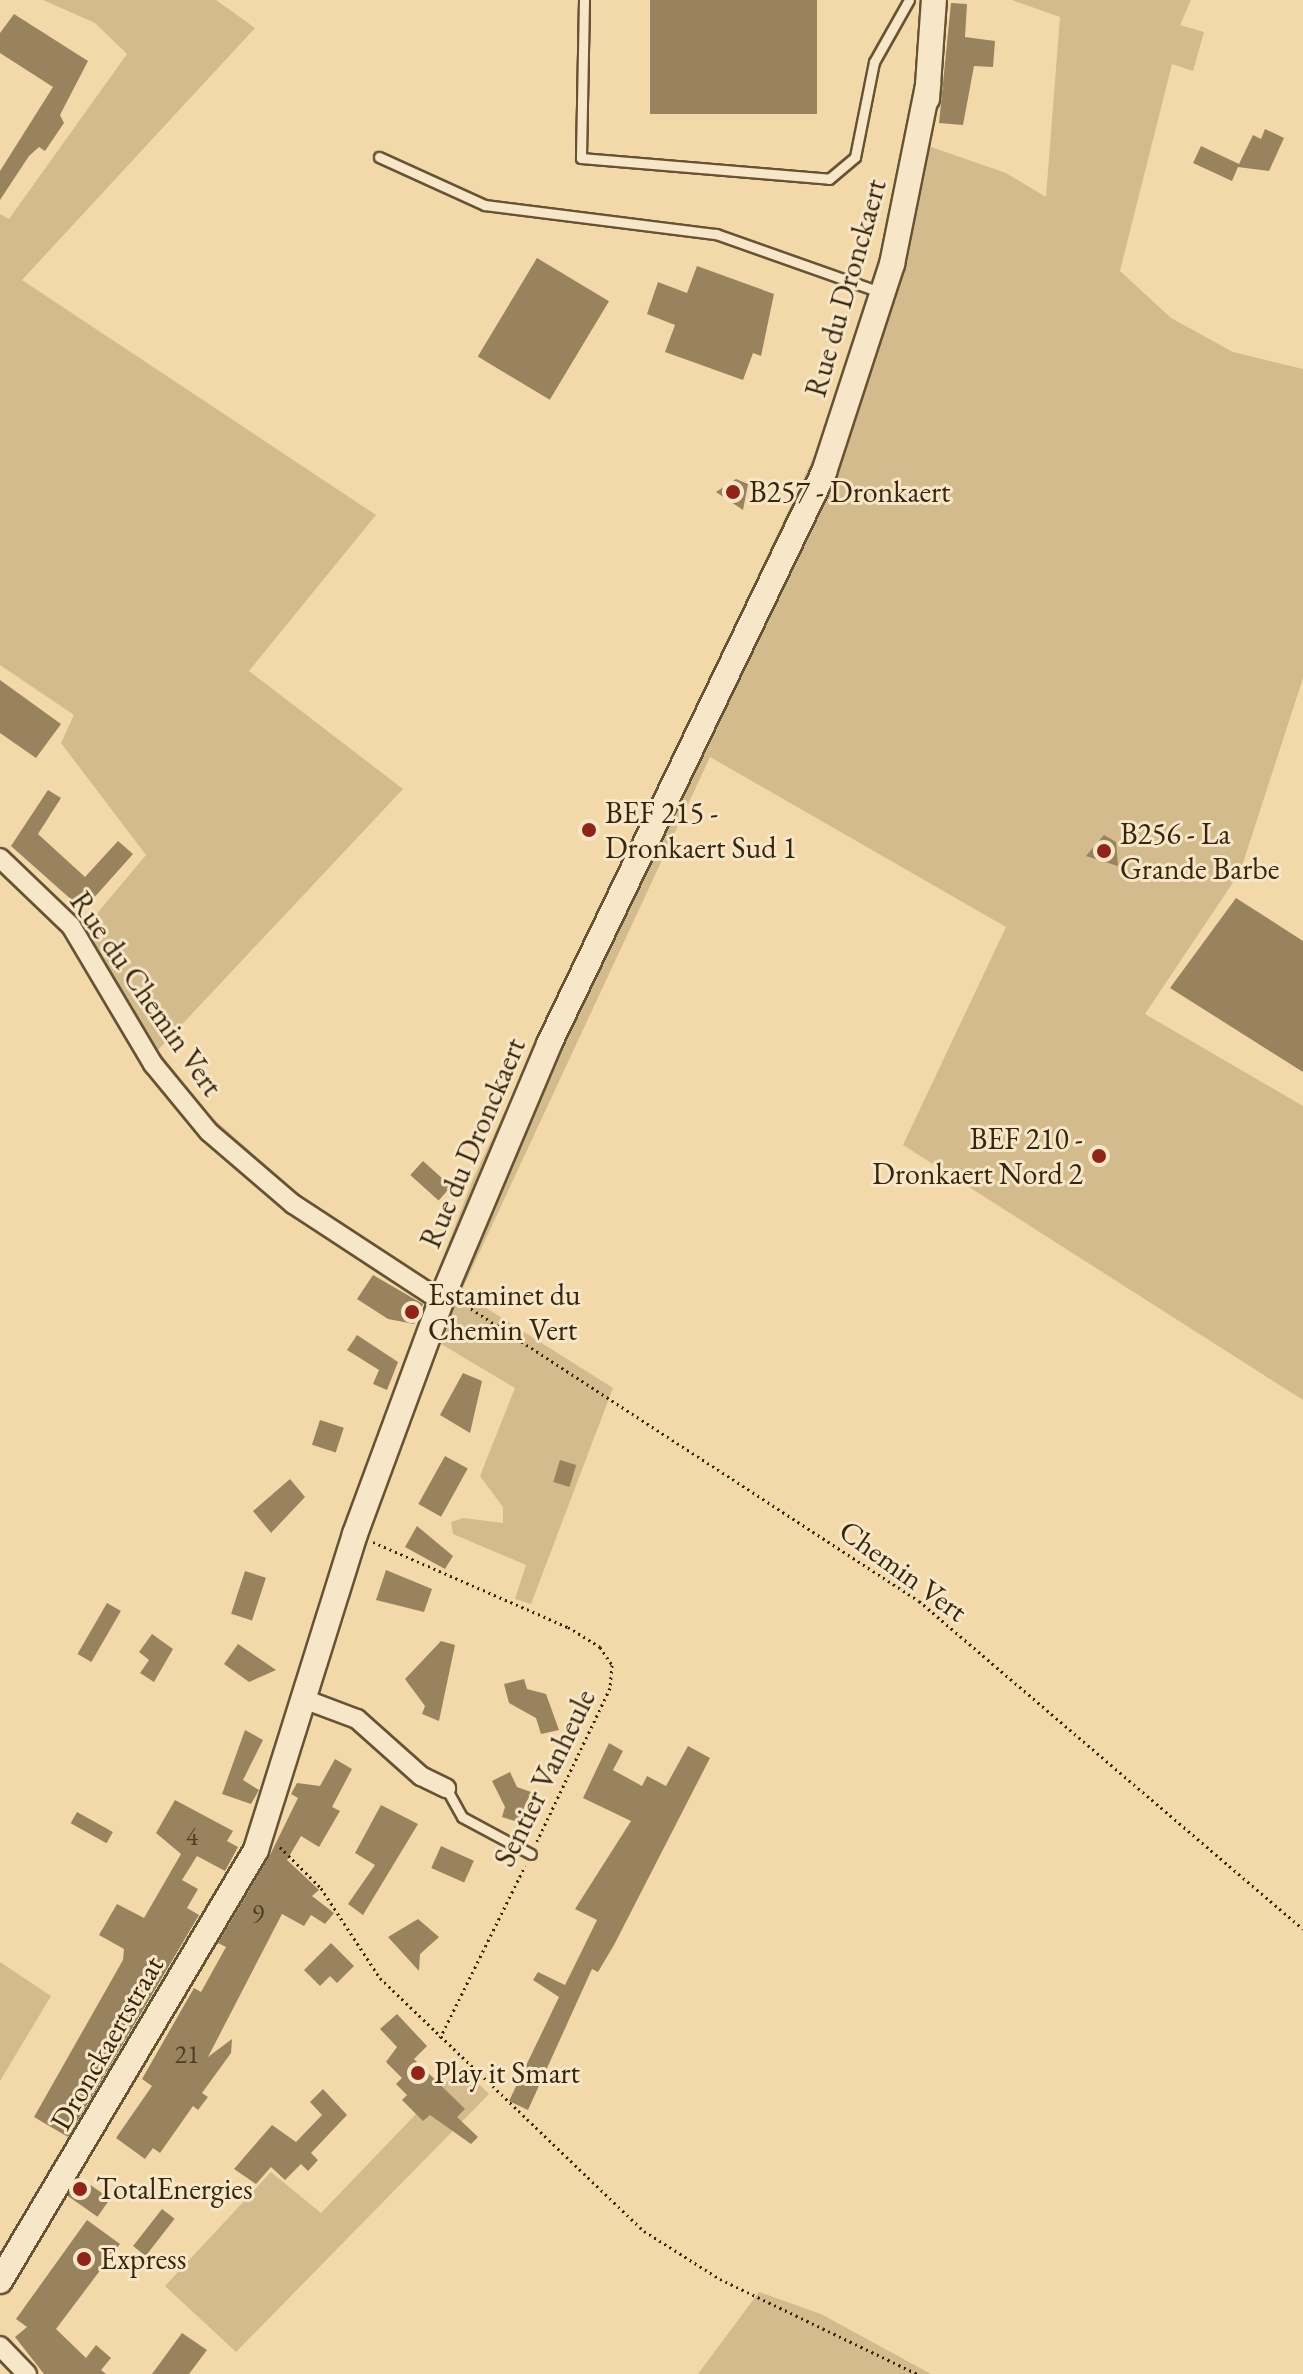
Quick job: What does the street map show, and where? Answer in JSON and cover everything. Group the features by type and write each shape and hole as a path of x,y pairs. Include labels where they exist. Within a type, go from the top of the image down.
{"main road":[{"name":"Rue du Dronckaert","path":"261,1833 355,1534 442,1297 544,1055 810,505 846,437 901,290 923,169 934,0"},
{"name":"Rue du Dronckaert","path":"810,505 883,293 928,85"},
{"name":"Dronckaertstraat","path":"0,2281 261,1833"}],"street":[{"name":"Rue du Chemin Vert","path":"0,858 71,926 153,1064 209,1132 293,1204 442,1297"},
{"path":"301,1698 357,1719 421,1776 446,1788"},
{"path":"0,2346 27,2374"}],"lane":[{"path":"584,0 581,158 829,179 855,157 874,62 909,0"},
{"path":"379,157 485,205 716,234 883,293"},
{"path":"446,1788 462,1817 531,1854"}],"path":[{"name":"Chemin Vert","path":"442,1297 668,1431 919,1601 1303,1929"},
{"name":"Sentier Vanheule","path":"355,1534 568,1627 600,1647 612,1665 610,1688 440,2039"},
{"path":"261,1833 321,1888 380,1978 440,2039 644,2231 720,2279 917,2374"}],"shaded area":[{"path":"43,0 216,0 255,28 22,280 376,515 249,671 403,789 158,1050 208,1114 300,1195 370,1243 362,1257 235,1167 202,1135 74,941 146,855 61,743 74,715 0,665 0,214 9,219 127,54 95,23"},
{"path":"1012,0 1191,0 1180,25 1204,32 1193,71 1172,64 1120,271 1171,318 1233,352 1303,369 1303,678 1240,872 1145,1014 1303,1106 1303,1400 903,1145 1006,927 710,757 461,1292 613,1388 531,1604 515,1599 526,1565 453,1534 451,1522 463,1518 503,1523 503,1507 480,1476 515,1388 436,1341 460,1292 435,1278 473,1179 832,418 884,258 908,139 1006,173 1046,197 1060,17"},
{"path":"0,1962 51,1996 0,2081"},
{"path":"461,2067 489,2094 236,2352 165,2286 271,2172 321,2213"},
{"path":"759,2292 821,2314 931,2374 698,2374"}],"building":[{"path":"650,0 817,0 817,114 650,114"},
{"path":"951,3 967,4 965,37 995,41 993,67 974,66 963,125 939,123"},
{"path":"14,14 88,61 60,115 64,123 45,151 39,147 29,156 0,200 0,171 53,87 0,53 0,33"},
{"path":"1265,129 1284,138 1269,171 1238,167 1232,181 1193,163 1201,146 1239,164 1253,135 1261,139"},
{"path":"537,258 609,301 550,400 478,357"},
{"path":"697,266 774,294 761,356 753,353 743,380 665,352 675,325 647,314 658,282 687,293"},
{"name":"B257 - Dronkaert","path":"736,479 748,484 743,510 716,492"},
{"path":"0,680 61,724 36,758 0,733"},
{"path":"48,790 61,798 38,834 85,877 118,841 133,854 83,910 11,846"},
{"name":"B256 - La Grande Barbe","path":"1104,835 1116,842 1118,866 1086,856"},
{"path":"1236,898 1303,941 1303,1072 1170,988"},
{"path":"423,1161 451,1186 439,1201 410,1175"},
{"path":"373,1275 423,1304 414,1324 388,1319 357,1299"},
{"path":"357,1335 398,1362 387,1390 373,1384 379,1370 347,1350"},
{"path":"463,1373 482,1381 470,1433 440,1415"},
{"path":"320,1420 344,1428 336,1452 312,1445"},
{"path":"445,1456 468,1469 441,1517 418,1504"},
{"path":"560,1460 576,1465 570,1487 553,1482"},
{"path":"290,1479 305,1497 271,1533 253,1511"},
{"path":"417,1526 453,1556 445,1569 405,1547"},
{"path":"386,1570 432,1589 424,1612 376,1600"},
{"path":"245,1571 266,1578 252,1621 231,1614"},
{"path":"107,1603 121,1611 91,1662 78,1654"},
{"path":"152,1634 173,1649 154,1682 140,1673 149,1660 139,1652"},
{"path":"441,1641 455,1645 439,1721 422,1714 425,1706 405,1679"},
{"path":"238,1644 276,1670 249,1682 224,1664"},
{"path":"524,1679 527,1689 546,1694 559,1730 541,1734 536,1718 509,1703 504,1684"},
{"path":"245,1730 263,1740 243,1780 259,1790 251,1804 222,1794"},
{"path":"609,1743 623,1751 613,1770 642,1786 647,1776 666,1786 688,1746 710,1758 614,1945 598,1972 592,1969 528,2110 509,2101 559,1997 533,1980 538,1972 565,1985 597,1920 575,1909 631,1821 583,1798"},
{"path":"335,1759 352,1769 332,1807 340,1811 319,1847 301,1836 287,1860 319,1890 312,1896 334,1913 325,1924 311,1915 304,1926 282,1914 208,2057 232,2039 231,2053 202,2093 208,2097 198,2110 193,2106 160,2153 153,2148 145,2159 116,2138 152,2086 142,2079 194,1988 201,1992 226,1947 218,1943 269,1857 298,1798 291,1794 297,1783 320,1786"},
{"path":"510,1772 517,1787 531,1792 518,1822 502,1817 505,1807 492,1781"},
{"path":"175,1800 233,1831 227,1841 238,1847 225,1871 197,1856 182,1880 198,1889 187,1908 199,1915 68,2137 34,2117 123,1960 124,1949 99,1935 117,1904 144,1918 181,1854 156,1833"},
{"path":"381,1805 418,1824 363,1915 348,1904 375,1865 355,1853"},
{"path":"77,1812 113,1832 107,1843 71,1823"},
{"path":"441,1846 474,1861 464,1883 431,1868"},
{"path":"418,1919 439,1937 420,1954 419,1971 388,1937"},
{"path":"331,1943 354,1966 337,1983 330,1976 320,1986 304,1970"},
{"path":"397,2014 427,2046 414,2059 465,2109 457,2117 478,2137 471,2144 430,2115 423,2121 402,2100 407,2095 396,2084 402,2078 386,2062 397,2047 380,2029"},
{"path":"323,2089 347,2115 311,2153 318,2160 308,2171 301,2164 285,2180 271,2167 256,2184 234,2169 272,2125 296,2142 322,2115 310,2102"},
{"path":"79,2177 110,2199 98,2217 66,2195"},
{"path":"162,2209 175,2219 146,2256 133,2246"},
{"path":"87,2220 120,2244 56,2329 86,2358 96,2345 111,2358 101,2370 106,2374 44,2374 15,2337 27,2327 16,2319"},
{"path":"182,2333 207,2350 189,2374 152,2374"}],"place":[{"name":"B257 - Dronkaert","path":"733,492"},
{"name":"BEF 215 - Dronkaert Sud 1","path":"589,830"},
{"name":"B256 - La Grande Barbe","path":"1104,851"},
{"name":"BEF 210 - Dronkaert Nord 2","path":"1099,1156"},
{"name":"Estaminet du Chemin Vert","path":"412,1312"},
{"name":"Play it Smart","path":"418,2073"},
{"name":"TotalEnergies","path":"80,2189"},
{"name":"Express","path":"84,2259"}]}
